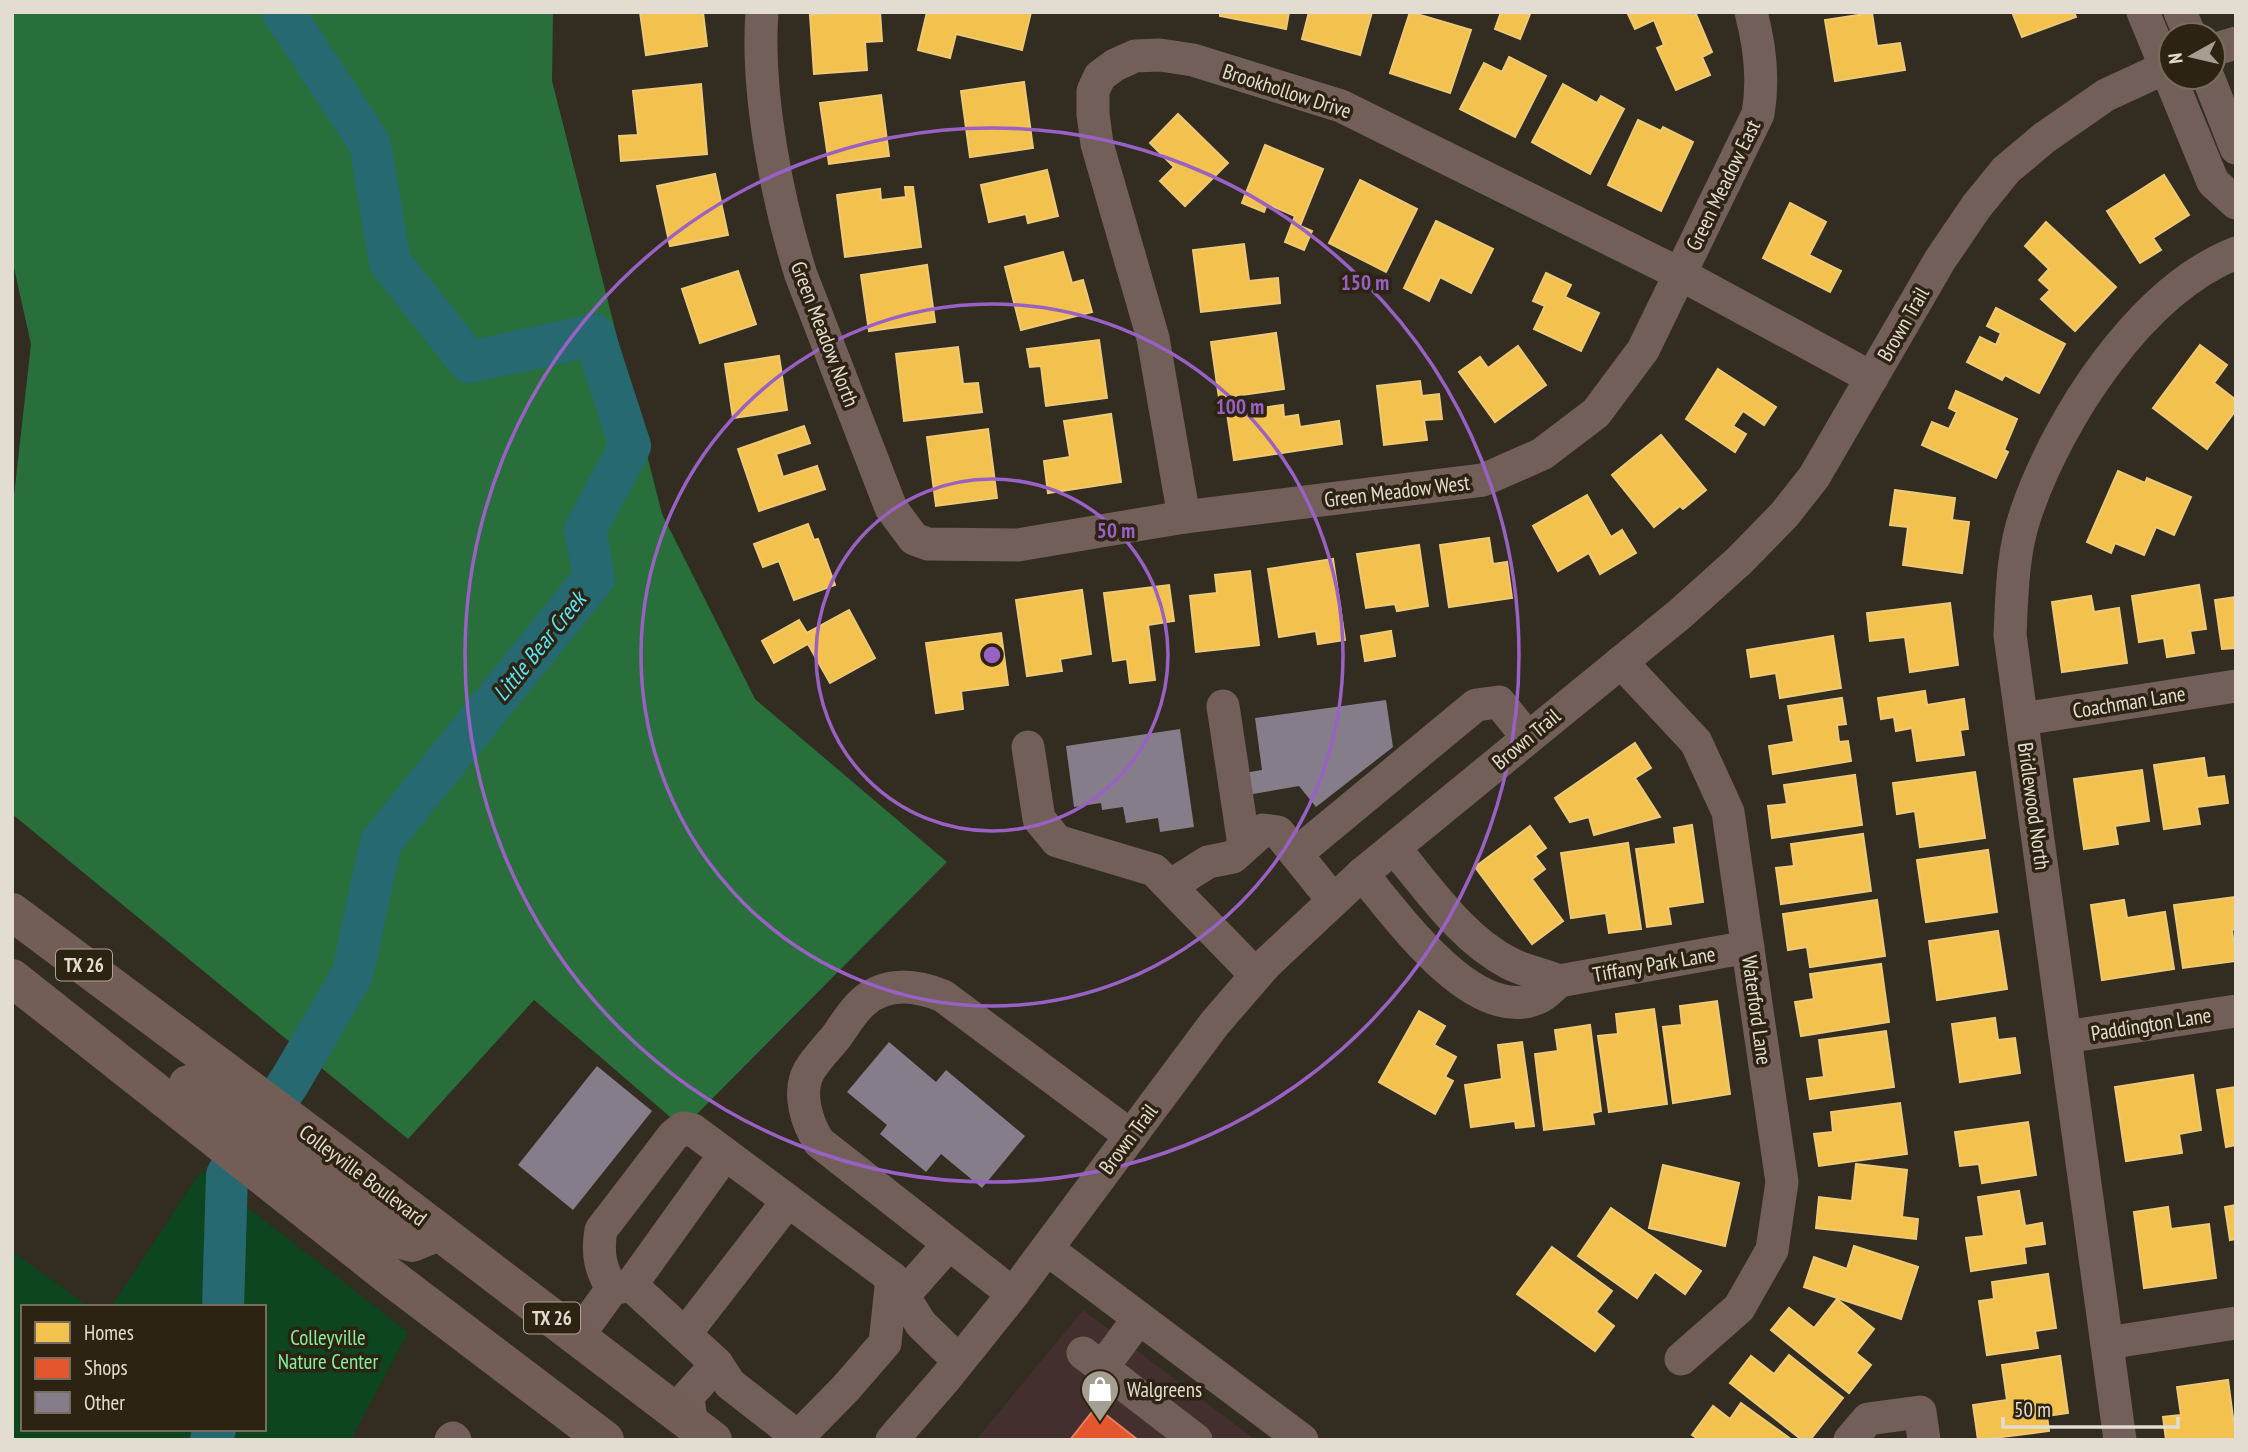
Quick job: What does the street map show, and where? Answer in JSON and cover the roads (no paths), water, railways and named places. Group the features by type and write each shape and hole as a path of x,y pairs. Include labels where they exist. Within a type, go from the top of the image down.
{"main road":[{"name":"Colleyville Boulevard","path":"12,912 702,1430"},
{"name":"TX 26","path":"12,978 71,1024 111,1042 362,1237 606,1440"},
{"path":"362,1237 393,1238 412,1243 439,1231"}],"street":[{"name":"Green Meadow North","path":"762,12 764,92 776,175 789,236 801,275 891,508 914,539 928,544 1018,545"},
{"name":"Green Meadow East","path":"1680,274 1758,114 1762,90 1758,37 1751,12"},
{"path":"2143,12 2157,42"},
{"name":"Brookhollow Drive","path":"1184,517 1153,338 1096,134 1093,114 1093,91 1100,76 1115,65 1135,56 1160,55 1193,60 1341,106 1680,274 1872,378"},
{"name":"Brown Trail","path":"892,1440 1013,1294 1215,1023 1256,975 1362,874 1680,614 1739,561 1784,515 1814,477 1940,260 1976,207 2006,170 2043,138 2106,95 2157,71"},
{"path":"2178,91 2213,183 2236,204"},
{"path":"2214,91 2236,148"},
{"name":"Bridlewood North","path":"2120,1440 2010,635 2014,563 2025,515 2046,464 2073,412 2108,361 2145,317 2190,278 2236,253"},
{"name":"Green Meadow West","path":"1018,545 1184,517 1483,480 1542,454 1596,413 1643,350 1680,274"},
{"name":"Waterford Lane","path":"1621,662 1696,742 1728,813 1782,1182 1772,1250 1739,1308 1681,1359"},
{"name":"Coachman Lane","path":"2022,719 2236,686"},
{"path":"1296,854 1476,705 1499,702 1528,738"},
{"path":"1223,706 1244,845"},
{"path":"1028,747 1039,819 1057,841 1154,870 1256,975"},
{"path":"1170,886 1208,862 1233,857 1263,830 1278,832 1333,900"},
{"path":"1395,849 1472,939 1510,964 1540,972 1559,981"},
{"name":"Tiffany Park Lane","path":"1362,874 1441,965 1482,996 1514,1002 1539,998 1559,981 1748,947"},
{"path":"1013,1294 819,1142 809,1127 804,1092 808,1072 862,1003 876,993 906,986 921,987 943,996 1131,1136"},
{"name":"Paddington Lane","path":"2065,1037 2236,1012"},
{"path":"949,1244 897,1287 884,1343 846,1388 798,1437 730,1384 717,1364 685,1334 601,1270 598,1248 601,1230 673,1136 683,1128 693,1130 897,1287 921,1324 959,1362"},
{"path":"577,1337 622,1287 725,1154"},
{"path":"685,1334 788,1201"},
{"path":"1047,1248 1302,1440"},
{"path":"1139,1318 1092,1360 1196,1440"},
{"path":"2107,1343 2236,1324"},
{"path":"702,1430 688,1396 717,1364"},
{"path":"1850,1440 1868,1419 1920,1412 1924,1440"}],"waterway":[{"name":"Little Bear Creek","path":"223,1305 227,1175 290,1081 352,975 381,842 594,578 585,530 630,446 594,335 469,362 390,262 370,144 283,12"},
{"name":"Little Bear Creek","path":"211,1440 214,1431"}],"place":[{"name":"Walgreens","path":"1100,1423"}],"park label":[{"name":"Colleyville Nature Center","path":"328,1349"}]}
